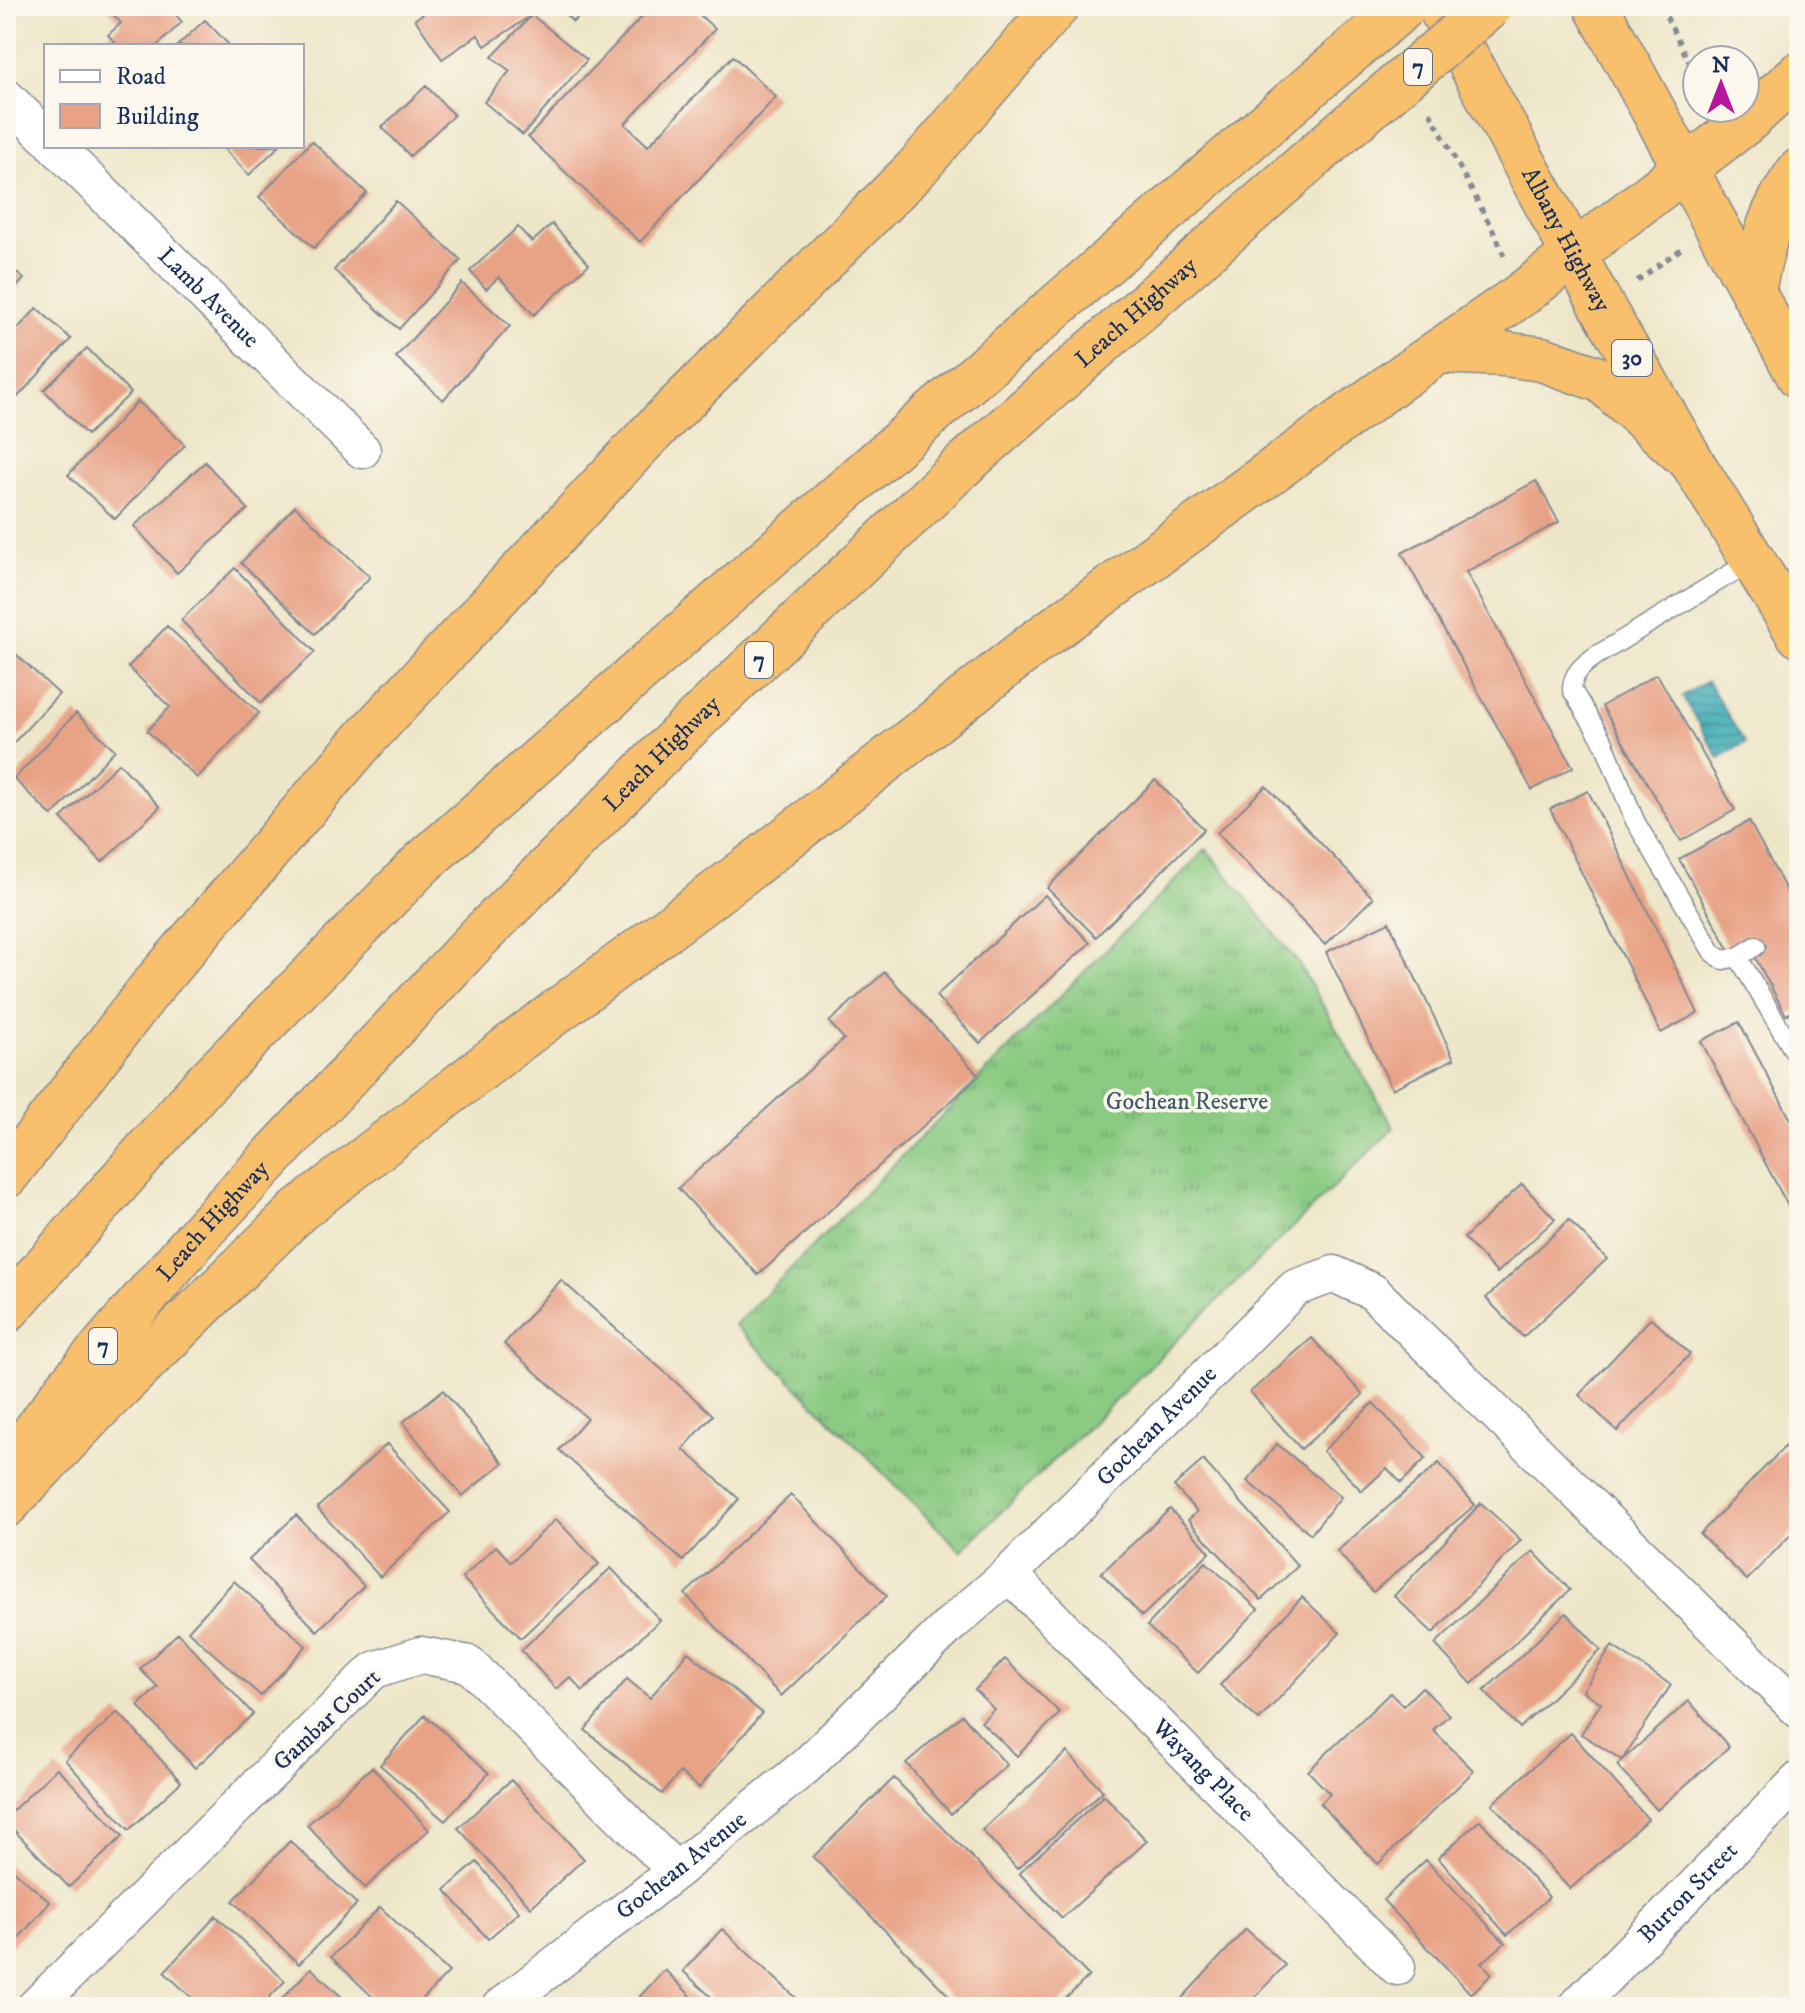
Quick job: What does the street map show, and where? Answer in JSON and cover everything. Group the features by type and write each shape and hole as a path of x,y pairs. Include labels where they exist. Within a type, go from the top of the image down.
{"highway":[{"name":"7","path":"6,1311 202,1087 422,863 908,434 1405,6"},
{"name":"Albany Highway","path":"1439,6 1599,301 1692,462 1799,635"},
{"name":"Leach Highway","path":"6,1470 68,1387 206,1227 510,906 683,732 960,468 1345,129 1490,6"},
{"path":"1596,6 1799,376"},
{"path":"6,1176 150,989 368,735 647,437 916,169 1056,9"},
{"path":"6,1505 98,1408 299,1210 513,1044 749,868 1036,642 1522,294 1747,121 1799,74"},
{"path":"1753,291 1765,235 1778,200 1799,171"},
{"path":"1439,351 1542,359 1601,380 1692,462"}],"street":[{"path":"6,97 44,135"},
{"name":"Lamb Avenue","path":"57,148 362,450"},
{"name":"Gochean Avenue","path":"500,2007 806,1766 951,1624 1009,1574 1295,1288 1334,1274 1373,1292 1799,1710"},
{"name":"Wayang Place","path":"1009,1574 1397,1967"},
{"name":"Gambar Court","path":"35,2007 374,1670 421,1655 469,1664 676,1871"},
{"name":"Burton Street","path":"1576,2007 1799,1780"}],"lane":[{"path":"1753,560 1594,657 1580,668 1572,680 1572,690 1604,743 1635,821 1713,953 1723,960 1738,957 1756,946"},
{"path":"1738,957 1799,1060"}],"path":[{"path":"1661,6 1681,46"},
{"path":"1430,111 1497,238 1508,268"},
{"path":"1599,301 1645,276 1680,249 1711,215"}],"green space":[{"name":"Gochean Reserve","path":"1206,849 1297,961 1394,1128 961,1551 735,1325"}],"water":[{"path":"1707,681 1745,743 1719,758 1682,696"}],"building":[{"path":"105,6 168,6 182,22 159,44 116,44 108,35 121,23"},
{"path":"436,6 527,6 532,15 485,46 478,35 442,59 415,19"},
{"path":"558,6 590,6 573,22"},
{"path":"652,6 690,6 715,29 625,124 648,146 733,56 776,97 640,242 528,137"},
{"path":"532,15 587,60 523,135 484,102 510,71 492,57"},
{"path":"205,20 228,44 179,44"},
{"path":"426,86 454,115 410,156 382,127"},
{"path":"312,141 367,193 314,248 259,197"},
{"path":"223,148 277,148 249,175"},
{"path":"396,201 461,260 399,329 334,270"},
{"path":"552,224 589,264 534,315 499,277 486,289 470,271 518,227 532,242"},
{"path":"6,263 24,279 6,299"},
{"path":"462,283 510,326 443,400 396,357"},
{"path":"37,308 71,339 14,401 6,394 6,341"},
{"path":"87,348 131,393 87,435 44,390"},
{"path":"138,401 185,445 115,519 68,475"},
{"path":"205,462 248,509 177,573 134,526"},
{"path":"1536,481 1559,522 1466,572 1573,767 1532,790 1402,553"},
{"path":"295,506 370,577 315,634 241,563"},
{"path":"235,568 315,652 261,703 181,620"},
{"path":"167,626 259,713 197,778 147,731 170,707 128,667"},
{"path":"6,645 59,694 6,751"},
{"path":"1657,674 1735,810 1681,841 1602,706"},
{"path":"76,713 115,750 52,816 14,779"},
{"path":"119,763 160,807 102,862 61,818"},
{"path":"1155,780 1204,829 1096,937 1047,888"},
{"path":"1266,786 1373,898 1325,945 1217,833"},
{"path":"1588,791 1698,1013 1661,1033 1550,809"},
{"path":"1749,821 1799,914 1799,1009 1786,1015 1748,944 1731,953 1679,859"},
{"path":"1045,895 1090,943 980,1043 936,996"},
{"path":"1389,922 1454,1059 1392,1089 1326,952"},
{"path":"885,972 979,1076 758,1275 678,1188 844,1039 829,1022"},
{"path":"1739,1022 1799,1135 1799,1227 1701,1041"},
{"path":"1522,1184 1555,1219 1497,1273 1464,1238"},
{"path":"1569,1220 1607,1259 1523,1337 1486,1298"},
{"path":"561,1280 713,1415 683,1449 739,1499 683,1561 559,1450 587,1418 504,1344"},
{"path":"1651,1318 1690,1354 1617,1431 1579,1395"},
{"path":"1312,1338 1363,1395 1301,1449 1250,1392"},
{"path":"443,1390 503,1463 462,1496 403,1422"},
{"path":"1373,1403 1426,1458 1401,1483 1387,1468 1362,1491 1323,1451"},
{"path":"1799,1432 1799,1526 1747,1580 1700,1534"},
{"path":"387,1444 450,1512 380,1577 317,1508"},
{"path":"1277,1444 1341,1497 1311,1534 1247,1481"},
{"path":"1203,1460 1298,1566 1261,1600 1188,1520 1197,1512 1174,1486"},
{"path":"1439,1463 1475,1505 1373,1592 1337,1551"},
{"path":"791,1495 887,1596 781,1696 685,1594"},
{"path":"1481,1503 1521,1540 1433,1633 1394,1596"},
{"path":"1170,1509 1210,1552 1142,1616 1101,1573"},
{"path":"296,1515 364,1586 317,1631 249,1560"},
{"path":"556,1519 599,1564 521,1638 462,1578 496,1546 511,1562"},
{"path":"1533,1551 1570,1590 1472,1684 1435,1644"},
{"path":"1206,1562 1258,1609 1198,1673 1147,1626"},
{"path":"611,1568 660,1620 583,1691 570,1677 556,1689 521,1650"},
{"path":"234,1581 306,1646 261,1696 188,1631"},
{"path":"1302,1597 1340,1633 1259,1720 1220,1685"},
{"path":"1566,1613 1601,1650 1520,1728 1484,1691"},
{"path":"178,1633 253,1714 195,1768 138,1706 158,1687 140,1669"},
{"path":"1612,1646 1671,1685 1622,1760 1581,1734 1601,1703 1583,1691"},
{"path":"688,1652 762,1713 699,1788 680,1772 662,1794 585,1730 627,1679 650,1698"},
{"path":"1005,1659 1060,1713 1017,1756 981,1722 994,1709 975,1690"},
{"path":"1422,1687 1449,1715 1433,1730 1474,1771 1378,1864 1320,1804 1330,1794 1308,1771 1390,1693 1403,1706"},
{"path":"1689,1701 1729,1747 1657,1810 1617,1765"},
{"path":"118,1712 181,1782 129,1830 65,1760"},
{"path":"425,1715 489,1773 445,1821 380,1765"},
{"path":"962,1715 1007,1765 951,1814 906,1763"},
{"path":"1571,1733 1648,1819 1570,1889 1492,1804"},
{"path":"1067,1752 1103,1791 1017,1869 982,1830"},
{"path":"372,1767 429,1830 365,1888 307,1825"},
{"path":"57,1768 123,1836 69,1887 6,1822 6,1817"},
{"path":"894,1778 1089,1976 1057,2007 960,2007 813,1857"},
{"path":"511,1780 584,1859 531,1907 458,1828"},
{"path":"1104,1795 1147,1841 1062,1918 1019,1873"},
{"path":"1480,1820 1549,1897 1507,1935 1438,1858"},
{"path":"290,1841 357,1904 299,1964 233,1901"},
{"path":"1426,1860 1505,1943 1482,1963 1492,1974 1471,1994 1383,1900"},
{"path":"477,1862 519,1912 488,1939 445,1890"},
{"path":"6,1864 50,1902 6,1953"},
{"path":"380,1907 449,1972 415,2007 383,2007 331,1957"},
{"path":"216,1916 285,1981 260,2007 202,2007 164,1972"},
{"path":"722,1929 806,2007 722,2007 683,1971"},
{"path":"1246,1929 1285,1965 1246,2007 1174,2007"},
{"path":"311,1968 352,2007 274,2007"},
{"path":"665,1970 702,2007 651,2007 640,1996"}]}
